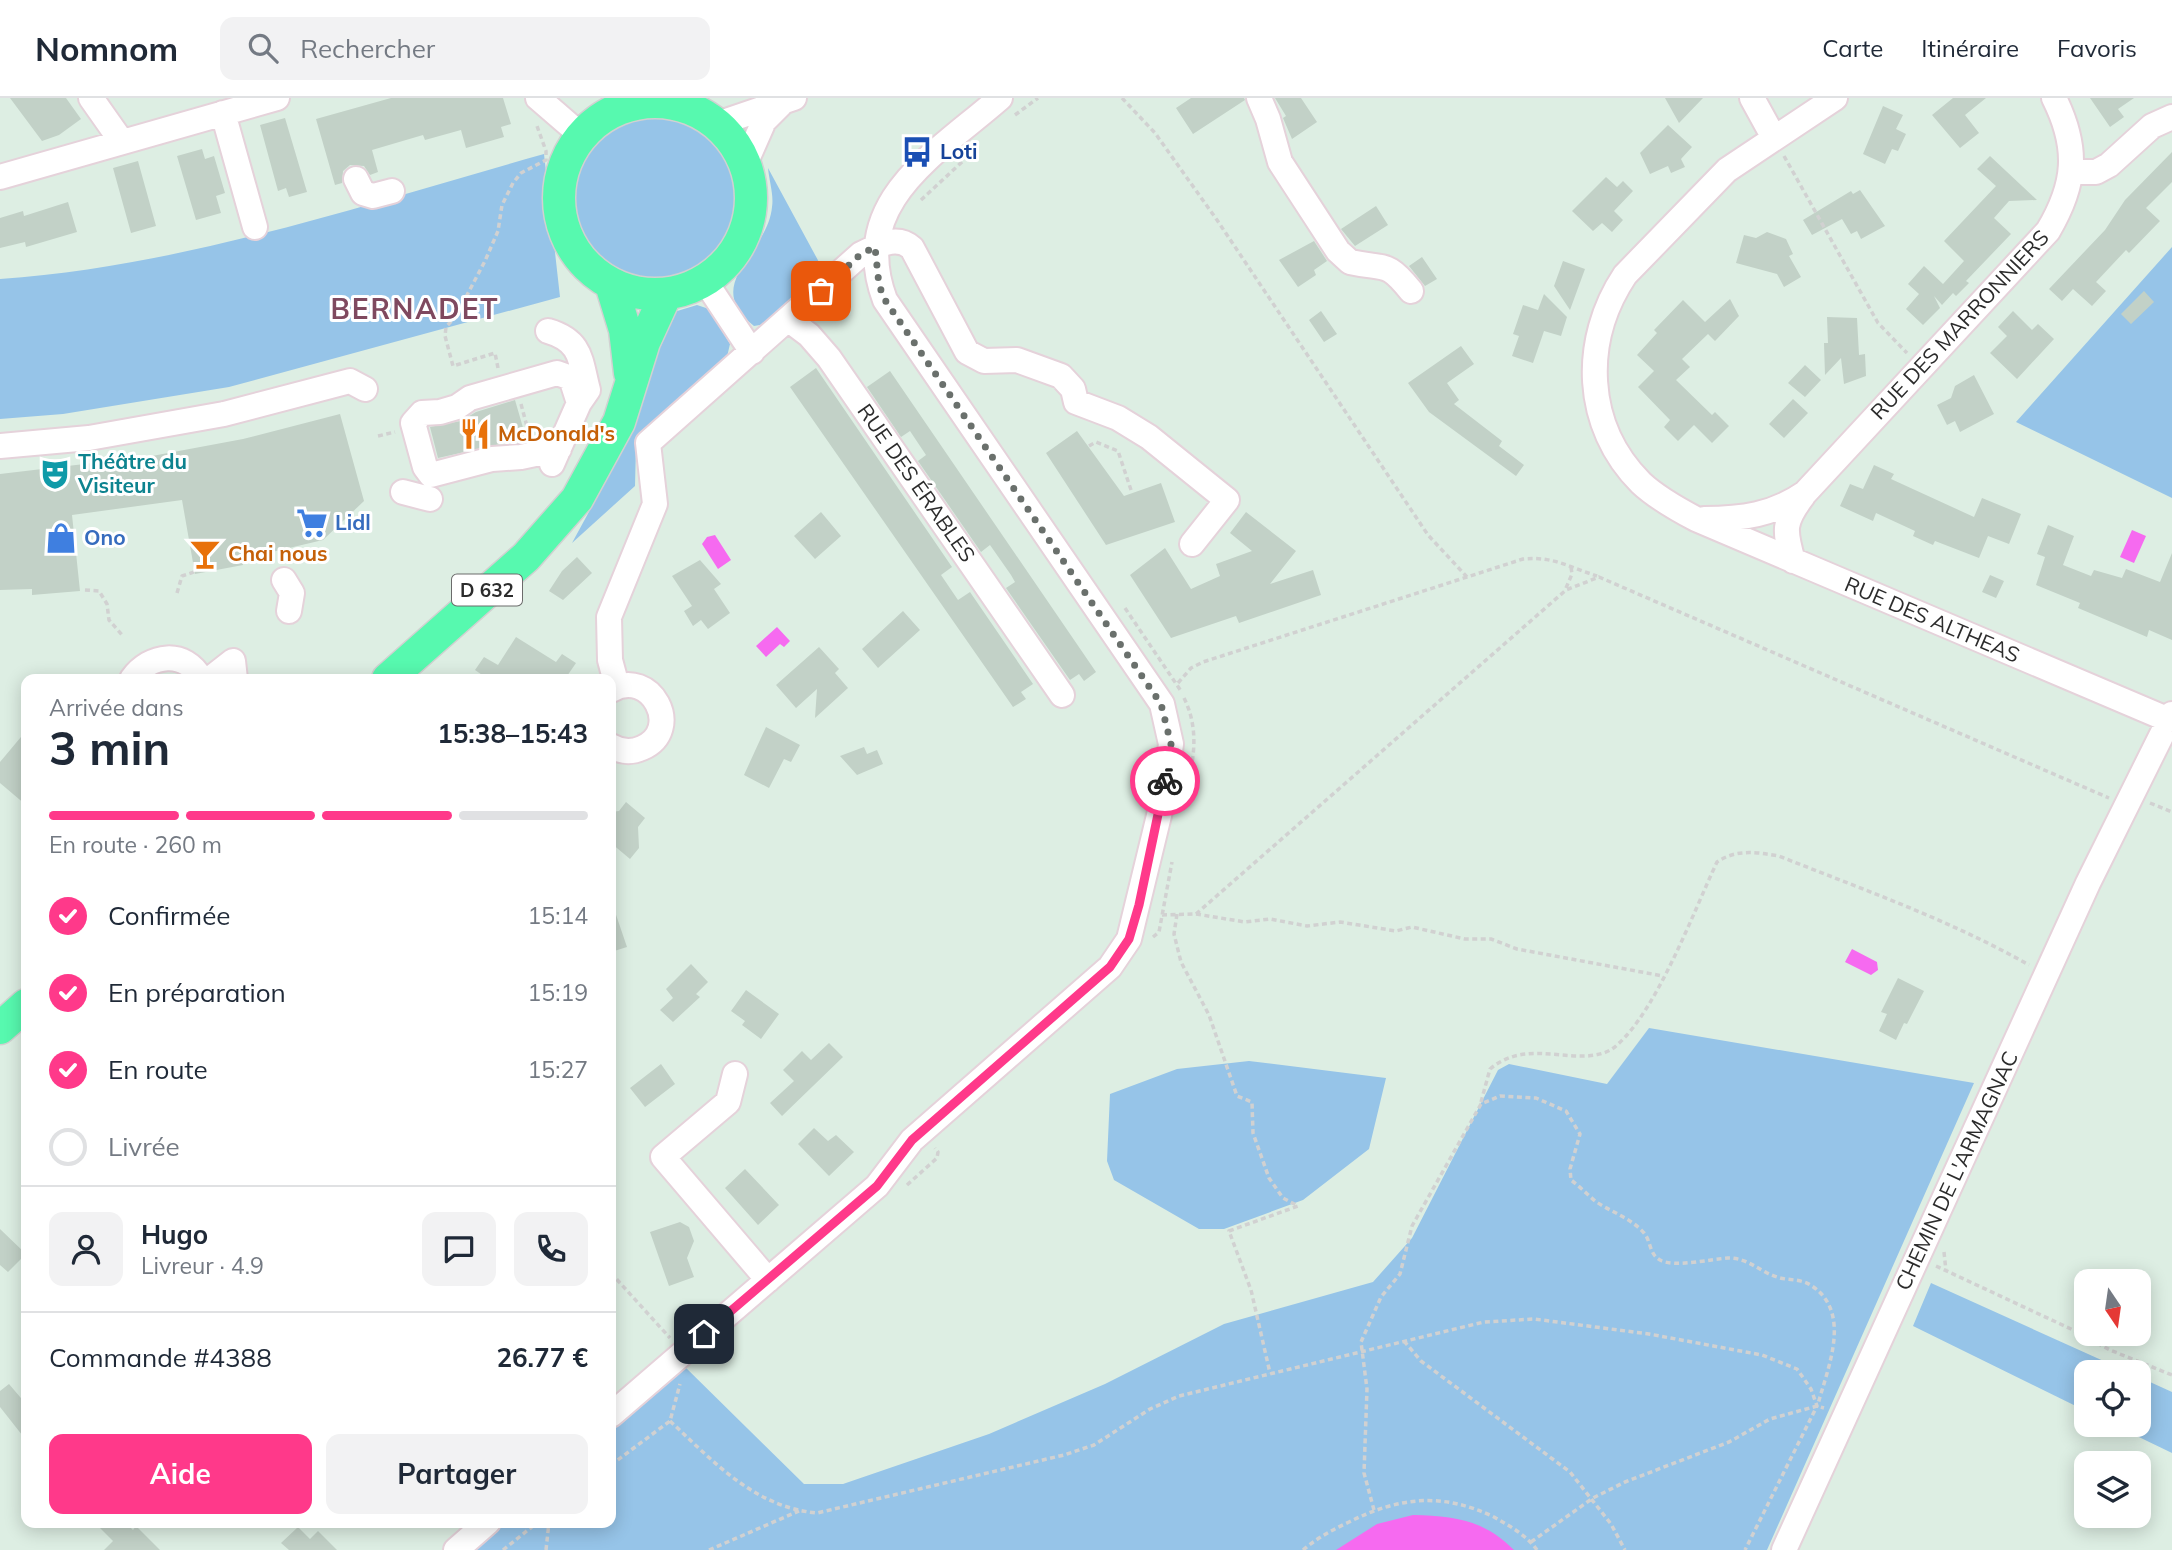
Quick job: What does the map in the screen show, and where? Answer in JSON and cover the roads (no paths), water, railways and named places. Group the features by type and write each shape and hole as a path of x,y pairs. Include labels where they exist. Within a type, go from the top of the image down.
{"main road":[{"path":"640,101 685,103 717,124 734,142 745,164 752,197 746,230 730,259 705,281 666,294 638,293 611,284 588,267 570,244 561,217 559,188 567,160 582,136 607,115 640,101"},
{"name":"D 632","path":"611,284 625,330 631,381"},
{"name":"D 632","path":"390,674 526,557 577,499 619,422 631,381 666,294"},
{"path":"0,1028 21,1009"}],"street":[{"path":"91,98 122,142"},
{"path":"0,177 277,98"},
{"path":"1259,98 1280,162 1338,251 1350,262 1381,265 1394,270 1411,291"},
{"path":"1752,98 1774,138"},
{"path":"1696,519 1642,484 1610,443 1596,400 1593,362 1598,330 1612,295 1625,275 1727,170 1835,98"},
{"name":"RUE DES MARRONNIERS","path":"1793,561 1785,530 1788,516 1805,493 2048,232 2062,208 2072,172 2068,133 2054,98"},
{"path":"717,124 788,100"},
{"path":"745,164 764,121 788,100"},
{"path":"534,107 582,136"},
{"path":"616,1411 877,1186 912,1140 1110,967 1129,939 1163,799 1171,744 1161,704 885,300 879,285 875,247 884,214 906,181 1005,108"},
{"path":"223,113 255,227"},
{"path":"2072,172 2096,172 2109,165 2152,127 2172,117"},
{"path":"356,179 363,193 373,195 392,191"},
{"path":"612,674 609,617 655,504 648,443 861,254 888,242 900,242 912,248 967,352 984,361 1017,360 1061,376 1073,389 1076,402 1118,418 1149,437 1227,500 1192,544"},
{"path":"705,281 752,352"},
{"name":"RUE DES ÉRABLES","path":"789,320 822,348 1062,695"},
{"path":"528,472 552,464 579,403 588,390 576,345 562,335 548,331"},
{"path":"559,449 521,457 492,459 430,475 425,467 413,423 422,413 448,410 470,398 557,373 571,377 579,403"},
{"path":"0,446 89,438 224,414 350,381 365,389"},
{"path":"403,492 430,499"},
{"name":"RUE DES MARRONNIERS","path":"1696,519 1733,519 1764,514 1805,493"},
{"name":"RUE DES ALTHEAS","path":"1696,519 2171,717"},
{"path":"284,580 292,593 289,611"},
{"path":"136,674 141,668 164,658 188,664 197,674"},
{"path":"616,688 638,686 648,691 661,708 662,718 660,729 647,746 625,751 616,748"},
{"name":"CHEMIN DE L'ARMAGNAC","path":"1784,1550 2046,975 2171,717"},
{"path":"735,1074 728,1102 663,1157 768,1280"},
{"path":"456,1550 481,1528"}],"place":[{"name":"Loti","path":"917,152"},
{"name":"McDonald's","path":"475,434"},
{"name":"Théâtre du Visiteur","path":"55,474"},
{"name":"Lidl","path":"312,523"},
{"name":"Ono","path":"61,538"},
{"name":"Chai nous","path":"205,554"}],"district":[{"name":"BERNADET","path":"415,309"}]}
